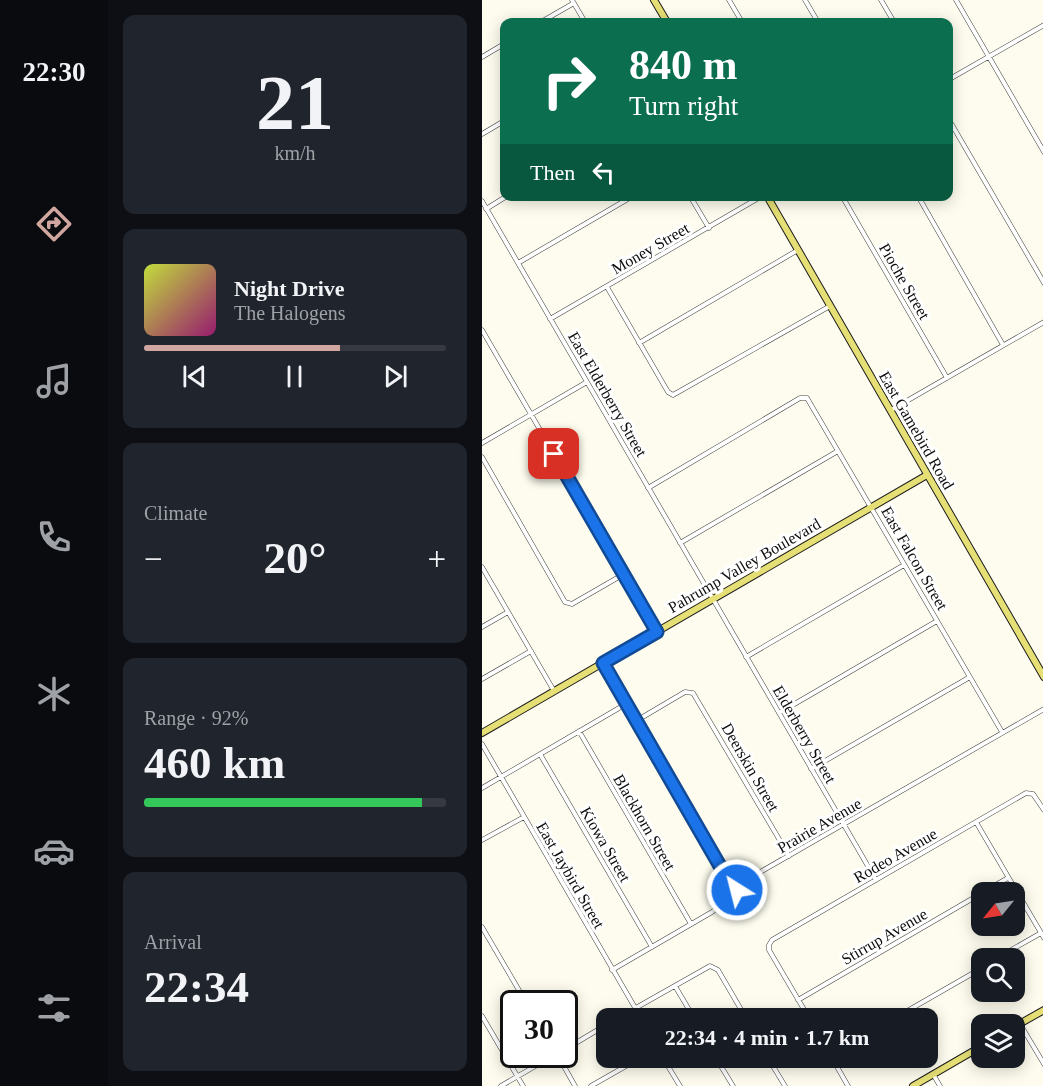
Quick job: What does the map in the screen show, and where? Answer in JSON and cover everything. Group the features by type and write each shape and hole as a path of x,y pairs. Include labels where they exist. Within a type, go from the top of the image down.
{"main road":[{"path":"654,0 665,18"},
{"name":"East Gamebird Road","path":"768,201 1043,677"},
{"name":"Pahrump Valley Boulevard","path":"482,733 927,475"},
{"path":"1025,1020 1043,1010"},
{"path":"912,1086 971,1052"}],"street":[{"path":"729,0 740,18"},
{"path":"805,0 816,18"},
{"path":"881,0 892,18"},
{"path":"956,0 1043,152"},
{"path":"547,18 573,2 583,18"},
{"path":"953,77 1043,25"},
{"path":"482,57 500,46"},
{"path":"482,134 500,123"},
{"path":"953,127 1043,283"},
{"path":"486,209 500,200"},
{"name":"East Elderberry Street","path":"482,201 713,599"},
{"path":"518,263 624,201"},
{"path":"693,201 708,228"},
{"name":"Money Street","path":"550,319 756,201"},
{"name":"Pioche Street","path":"845,201 947,378"},
{"path":"920,201 1003,345"},
{"path":"639,343 798,250"},
{"path":"607,287 671,395 677,395 830,306"},
{"path":"890,411 1043,322"},
{"path":"482,330 657,632"},
{"path":"482,443 587,382"},
{"name":"East Falcon Street","path":"648,488 805,397 809,400 1002,732"},
{"path":"680,543 838,451"},
{"path":"482,457 565,602 569,604 579,600 624,574"},
{"path":"746,657 904,565"},
{"path":"482,567 554,692"},
{"name":"Elderberry Street","path":"713,599 876,880"},
{"path":"482,627 508,612"},
{"path":"779,713 937,621"},
{"path":"482,680 531,651"},
{"path":"603,663 735,892"},
{"path":"811,769 970,677"},
{"name":"Deerskin Street","path":"636,721 682,694 691,692 696,695 789,856"},
{"path":"482,788 626,704"},
{"name":"Prairie Avenue","path":"612,970 712,912 751,879 1043,709"},
{"name":"Blackhorn Street","path":"579,731 691,924"},
{"name":"East Jaybird Street","path":"482,744 634,1008"},
{"name":"Kiowa Street","path":"540,754 652,947"},
{"name":"Rodeo Avenue","path":"798,1000 769,950 772,940 1023,795 1031,792 1036,796 1043,810"},
{"path":"482,840 524,817"},
{"path":"976,822 1043,938"},
{"name":"Stirrup Avenue","path":"1001,882 1008,878"},
{"name":"Stirrup Avenue","path":"798,1000 971,899"},
{"path":"482,927 519,990"},
{"path":"1015,948 1041,933"},
{"path":"637,1008 708,966 713,966 718,970 740,1008"},
{"path":"912,1008 971,974"},
{"path":"675,986 688,1008"},
{"path":"798,1000 803,1008"},
{"path":"482,1016 523,1086"},
{"path":"578,1042 596,1031"},
{"path":"1025,1037 1043,1064"},
{"path":"501,1086 532,1068"},
{"path":"564,1068 575,1086"},
{"path":"591,1086 622,1068"},
{"path":"669,1068 680,1086"},
{"path":"722,1068 733,1086"},
{"path":"774,1068 785,1086"},
{"path":"838,1068 848,1086"},
{"path":"934,1074 940,1086"}],"route":[{"path":"554,454 657,632 603,663 735,892 737,890"}]}
